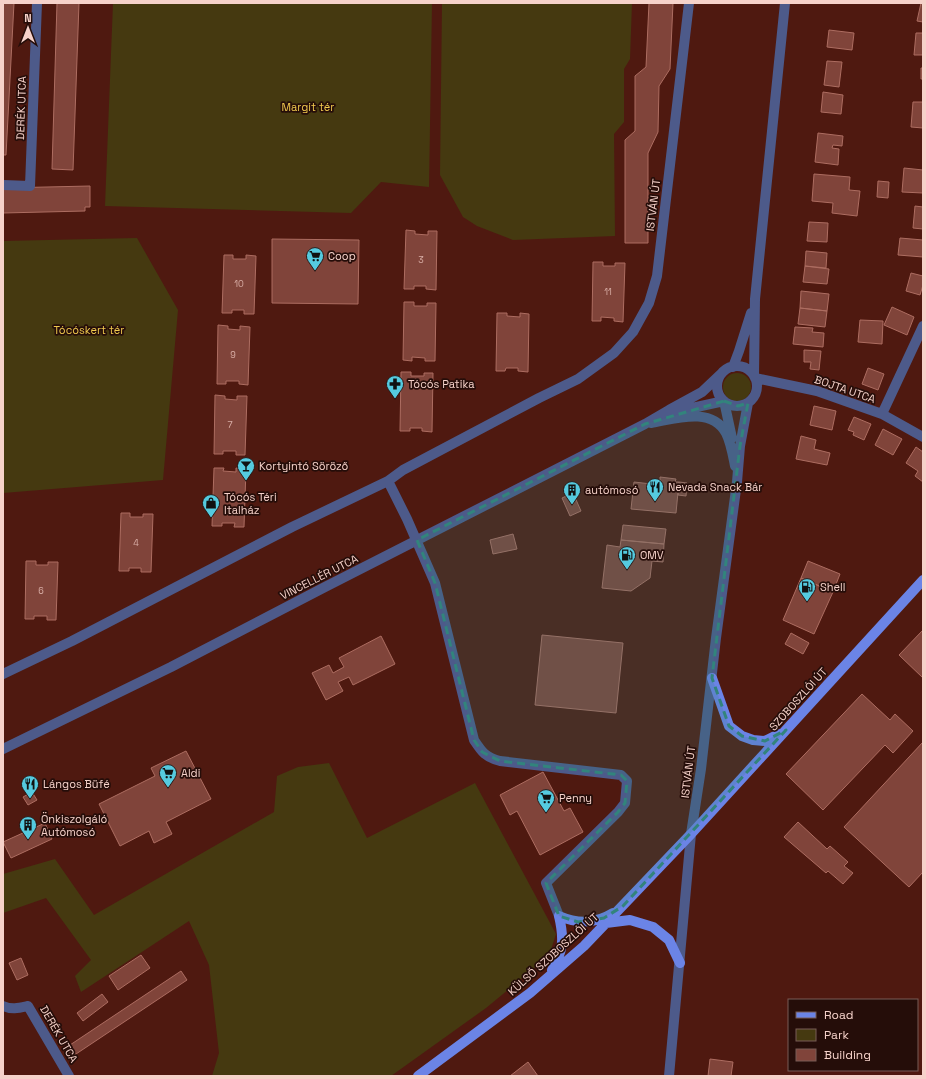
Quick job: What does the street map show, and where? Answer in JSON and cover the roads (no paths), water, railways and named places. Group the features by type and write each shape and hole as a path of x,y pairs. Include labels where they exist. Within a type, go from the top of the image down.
{"main road":[{"name":"SZOBOSZLÓI ÚT","path":"691,834 923,580"},
{"path":"712,678 729,726 742,736 753,740 765,740 775,737 786,730"},
{"name":"KÜLSŐ SZOBOSZLÓI ÚT","path":"418,1076 524,997 548,977 623,906 691,834"},
{"path":"548,977 556,963 563,943 559,916 578,922 593,921 604,918 623,906"},
{"path":"606,923 630,920 653,927 669,940 680,963"}],"street":[{"name":"DERÉK UTCA","path":"3,186 30,186 37,3"},
{"name":"ISTVÁN ÚT","path":"388,482 403,470 578,379 614,352 633,332 649,303 657,276 689,3"},
{"path":"755,377 745,368 739,366 726,369 721,374 718,381 717,388 719,395 728,404 738,406 748,403 756,392 755,299 785,3"},
{"path":"732,367 739,351 755,299"},
{"path":"882,414 923,326"},
{"name":"VINCELLÉR UTCA","path":"3,749 171,667 645,424 702,392 721,374"},
{"name":"BOJTA UTCA","path":"755,377 817,391 882,414 923,437"},
{"name":"ISTVÁN ÚT","path":"724,401 737,472"},
{"name":"VINCELLÉR UTCA","path":"645,424 692,408 724,401"},
{"name":"ISTVÁN ÚT","path":"669,1076 691,834 701,769 737,482 740,446 748,403"},
{"path":"645,424 689,416 703,416 709,418 726,434 737,472"},
{"path":"3,674 72,641 292,527 388,482 417,540 435,583 474,740 482,752 490,758 500,761 621,775 627,781 625,803 609,821 546,883 559,916"},
{"name":"DERÉK UTCA","path":"3,1006 8,1008 28,1006 69,1076"}],"place":[{"name":"Coop","path":"315,271"},
{"name":"Tócós Patika","path":"395,399"},
{"name":"Kortyintó Söröző","path":"246,481"},
{"name":"Nevada Snack Bár","path":"655,502"},
{"name":"autómosó","path":"572,505"},
{"name":"Tócós Téri Italház","path":"211,518"},
{"name":"OMV","path":"627,570"},
{"name":"Shell","path":"807,602"},
{"name":"Aldi","path":"168,788"},
{"name":"Lángos Büfé","path":"30,799"},
{"name":"Penny","path":"546,813"},
{"name":"Önkiszolgáló Autómosó","path":"28,840"}],"park label":[{"name":"Margit tér","path":"308,107"},
{"name":"Tócóskert tér","path":"89,330"}]}
